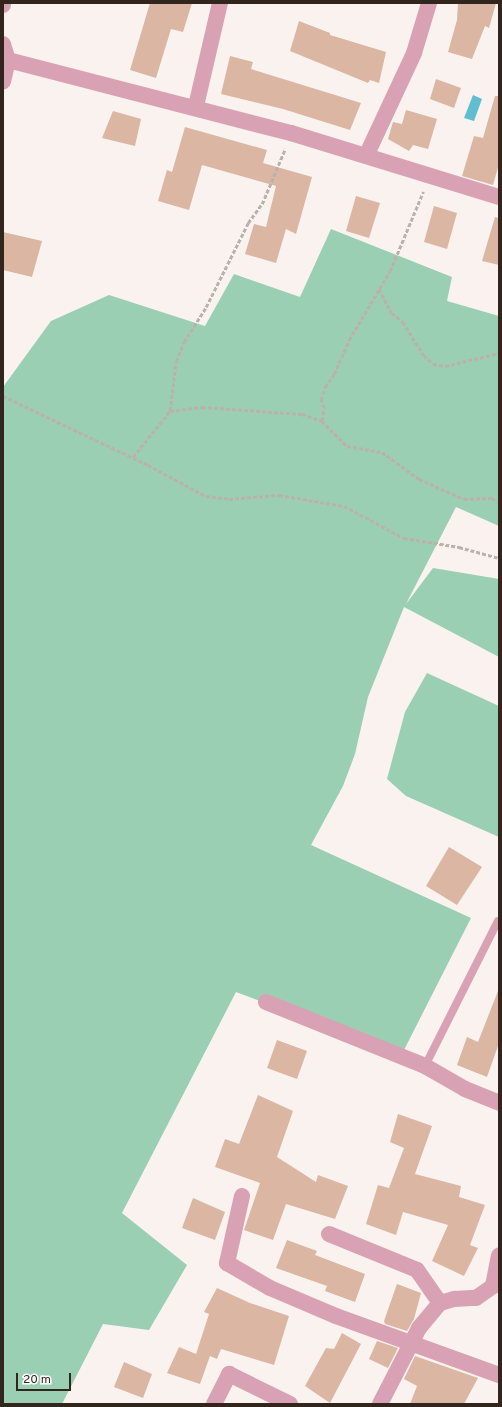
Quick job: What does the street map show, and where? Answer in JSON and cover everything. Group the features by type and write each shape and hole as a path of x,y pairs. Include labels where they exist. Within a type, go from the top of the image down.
{"street":[{"path":"196,106 220,3"},
{"path":"367,154 414,53 428,3"},
{"path":"3,44 8,60 3,81"},
{"path":"8,60 196,106 367,154 499,197"},
{"path":"266,1002 425,1066 465,1089 499,1104"},
{"path":"242,1196 227,1263 270,1288 412,1345 499,1374"},
{"path":"329,1234 417,1270 440,1303"},
{"path":"380,1404 412,1345 419,1328 440,1303 454,1299 476,1298 493,1286 499,1256"},
{"path":"214,1404 229,1374 290,1404"}],"lane":[{"path":"425,1066 498,921"}],"path":[{"path":"133,458 170,411 176,361 184,342 206,307 248,223 262,204 291,133"},
{"path":"322,421 324,408 321,400 325,387 334,374 349,340 393,265 430,174"},
{"path":"379,289 392,313 403,322 424,355 433,364 444,366 499,353"},
{"path":"3,396 133,458 206,496 229,499 279,495 344,506 404,538 459,547 499,558"},
{"path":"170,411 202,407 302,414 322,421 348,446 382,452 419,479 464,500 492,498 499,502"}],"green space":[{"path":"331,229 452,277 447,301 499,316 499,526 456,507 406,604 433,568 499,579 499,657 404,607 368,697 355,754 343,786 311,845 471,918 402,1054 236,992 122,1213 187,1265 149,1330 103,1324 62,1404 3,1404 3,387 51,321 109,295 205,326 234,274 300,297"},
{"path":"427,673 499,706 499,837 406,796 387,779 405,712"}],"water":[{"path":"473,95 482,99 474,121 464,118"}],"building":[{"path":"150,3 192,3 183,32 171,29 156,78 130,70"},
{"path":"458,3 496,3 489,28 485,26 472,59 448,52 457,20"},
{"path":"299,21 330,33 330,35 386,52 379,83 370,80 368,83 290,51"},
{"path":"230,56 253,62 251,69 361,103 350,130 283,109 221,94"},
{"path":"436,79 461,88 454,108 430,99"},
{"path":"495,96 499,96 499,164 493,185 462,176 474,136 483,138"},
{"path":"406,110 437,119 428,149 413,145 409,151 388,139 393,122 402,124"},
{"path":"113,111 141,119 135,146 102,138"},
{"path":"185,127 267,150 263,163 312,177 296,234 286,229 276,263 245,254 254,224 266,227 276,186 202,165 189,210 158,201 167,170 172,172"},
{"path":"356,196 380,203 369,238 346,231"},
{"path":"434,206 457,213 447,249 424,242"},
{"path":"495,217 499,218 499,265 482,261"},
{"path":"3,232 42,241 32,277 3,270"},
{"path":"449,847 482,867 457,905 426,886"},
{"path":"498,991 499,1043 487,1077 457,1065 467,1037 478,1042"},
{"path":"277,1040 307,1051 297,1079 267,1068"},
{"path":"258,1095 293,1111 277,1157 316,1182 318,1175 348,1186 335,1219 286,1204 273,1240 244,1230 260,1183 215,1167 225,1139 239,1144"},
{"path":"398,1114 432,1126 415,1174 461,1186 459,1197 485,1205 470,1245 478,1248 464,1276 432,1261 448,1225 403,1212 396,1235 366,1224 378,1185 389,1188 404,1148 390,1142"},
{"path":"193,1198 225,1212 215,1240 182,1228"},
{"path":"287,1240 317,1251 315,1255 365,1274 355,1302 325,1291 327,1286 276,1268"},
{"path":"397,1284 421,1293 414,1319 407,1331 385,1324 384,1321"},
{"path":"217,1288 250,1303 289,1316 274,1365 221,1349 217,1359 210,1356 200,1384 167,1373 179,1347 196,1354 209,1314 204,1312"},
{"path":"342,1333 361,1344 330,1403 305,1386 326,1348 334,1349"},
{"path":"377,1341 398,1348 388,1368 369,1359"},
{"path":"415,1356 478,1378 464,1404 410,1404 417,1386 404,1379"},
{"path":"124,1362 152,1374 143,1398 114,1387"}]}
